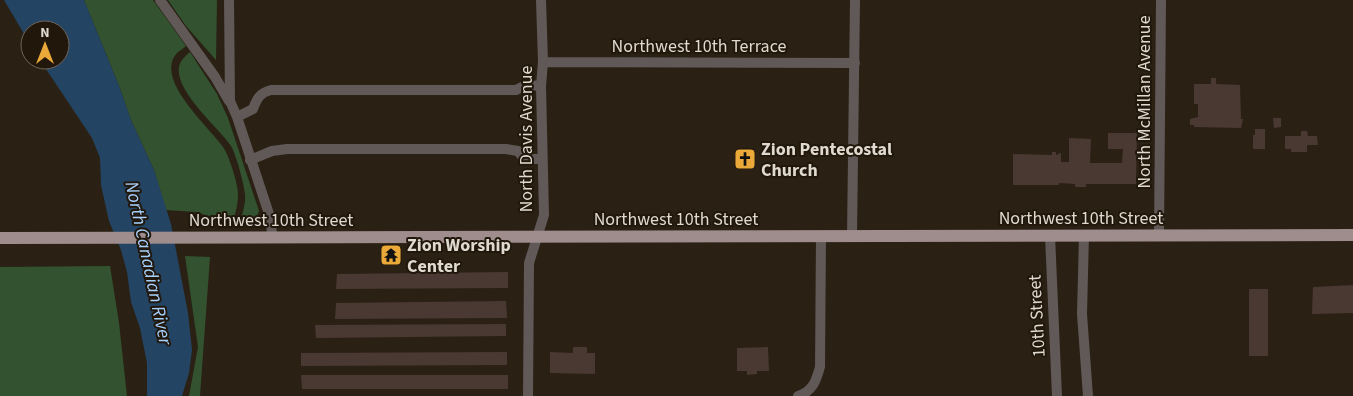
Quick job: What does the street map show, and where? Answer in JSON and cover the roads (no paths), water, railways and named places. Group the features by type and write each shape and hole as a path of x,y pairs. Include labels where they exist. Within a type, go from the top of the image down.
{"main road":[{"name":"Northwest 10th Street","path":"0,238 1353,235"}],"street":[{"path":"160,0 230,101 271,220 272,237"},
{"path":"229,0 230,101"},
{"name":"North Davis Avenue","path":"528,396 529,263 544,215 541,0"},
{"path":"852,236 855,0"},
{"name":"North McMillan Avenue","path":"1159,235 1161,0"},
{"name":"Northwest 10th Terrace","path":"543,62 855,63"},
{"path":"237,117 253,108 262,92 271,90 516,90 526,85 541,86"},
{"path":"250,160 272,150 287,149 506,149 518,151 524,159 542,159"},
{"name":"10th Street","path":"1050,235 1057,396"},
{"path":"1084,235 1082,314 1088,396"},
{"path":"798,396 814,385 820,367 821,236"}],"water":[{"name":"North Canadian River","path":"4,0 84,0 131,120 154,170 171,224 188,313 192,350 189,373 182,396 147,396 147,363 140,328 131,302 127,272 121,250 109,221 101,185 100,158 92,138 47,70 70,70 70,20 20,20 20,27"}],"place":[{"name":"Zion Pentecostal Church","path":"745,159"},
{"name":"Zion Worship Center","path":"391,255"}]}
